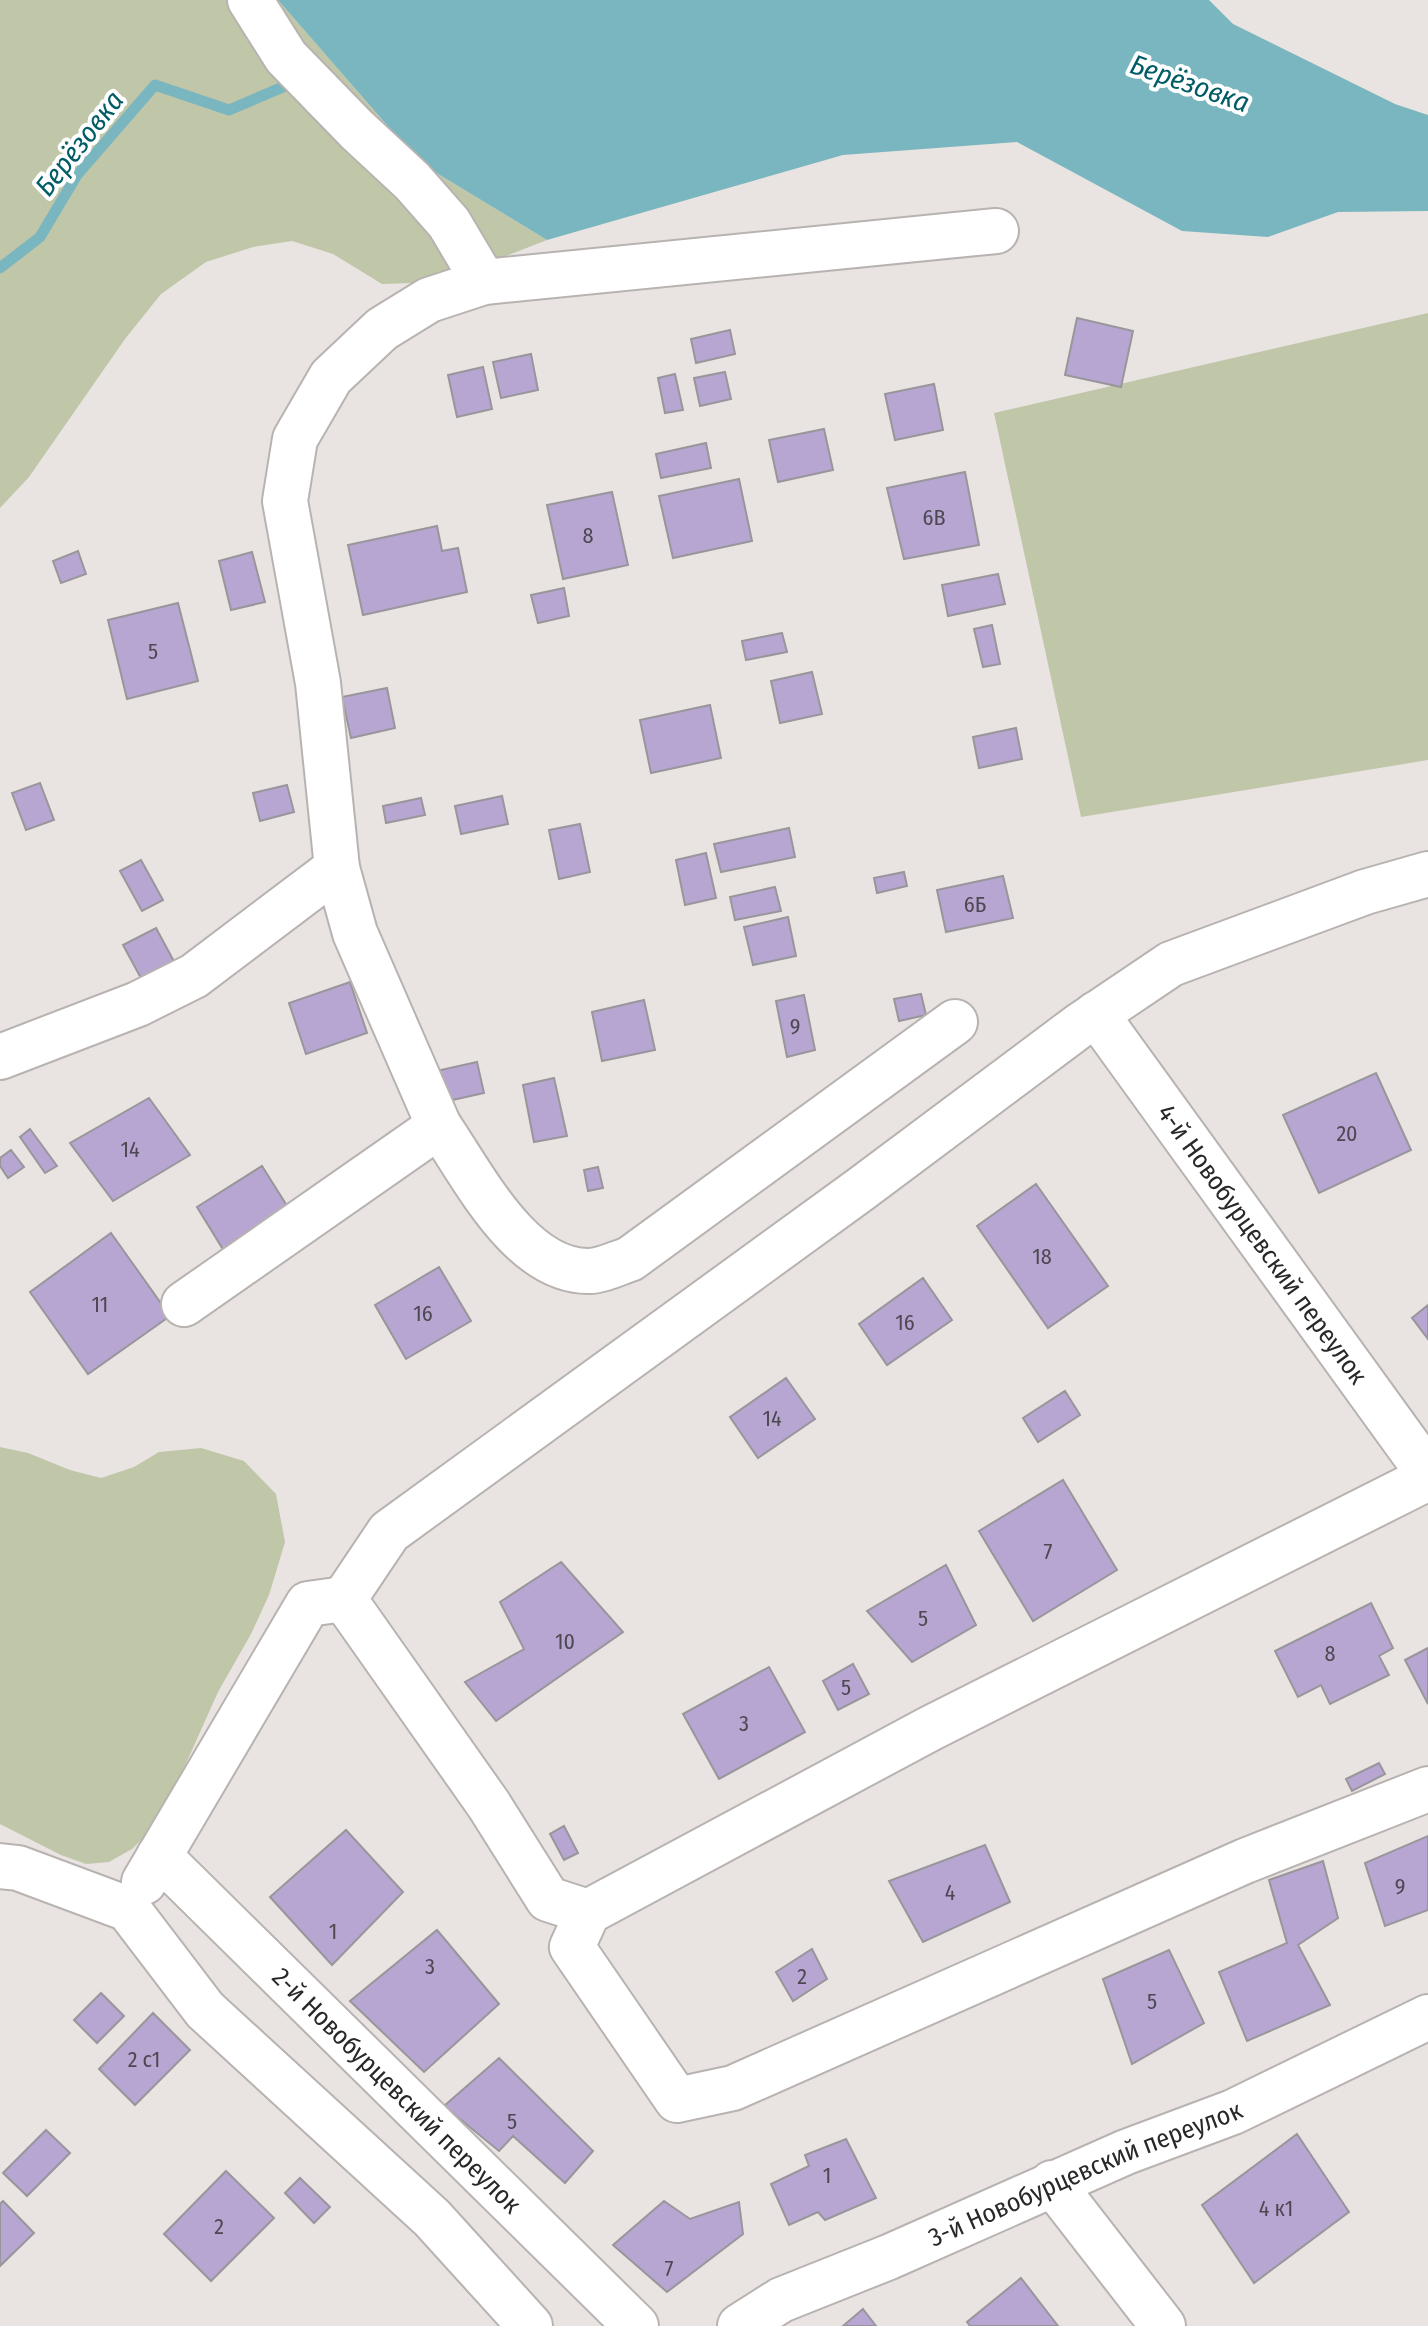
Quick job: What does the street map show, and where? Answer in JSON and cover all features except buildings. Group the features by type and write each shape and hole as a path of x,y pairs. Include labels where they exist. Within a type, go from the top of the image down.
{"street":[{"path":"250,0 286,57 412,181 449,223 484,282"},
{"path":"955,1022 630,1259 590,1272 550,1264 513,1234 439,1126 355,933 337,868 318,683 285,501 295,439 331,377 382,329 429,300 484,282 996,231"},
{"path":"0,1057 138,1004 194,976 337,868"},
{"path":"128,1909 308,1604 344,1599 389,1532 1096,1014 1171,964 1365,892 1428,874"},
{"name":"4-й Новобурцевский переулок","path":"1096,1014 1428,1475"},
{"path":"184,1304 439,1126"},
{"path":"1428,1475 931,1728 588,1912 572,1947 677,2100 733,2088 1245,1861 1428,1789"},
{"path":"344,1599 489,1805 548,1899 588,1912"},
{"name":"2-й Новобурцевский переулок","path":"159,1856 636,2326"},
{"path":"0,1866 18,1868 128,1909 205,2010 432,2218 530,2326"},
{"name":"3-й Новобурцевский переулок","path":"740,2326 781,2300 889,2257 1126,2152 1233,2112 1428,2017"},
{"path":"1052,2183 1163,2326"}],"green space":[{"path":"0,0 278,0 420,163 547,240 440,282 382,284 333,254 292,241 253,247 206,262 161,294 125,339 29,477 0,508"},
{"path":"1428,313 1428,760 1081,817 994,413"},
{"path":"0,1447 28,1453 70,1470 101,1478 134,1467 159,1452 201,1448 244,1461 276,1494 285,1542 269,1595 218,1692 175,1788 149,1832 132,1849 109,1862 86,1864 0,1824"}],"water":[{"path":"278,0 1209,0 1233,24 1395,104 1428,115 1428,211 1338,212 1268,237 1182,231 1017,142 843,155 547,240 420,163"}],"waterway":[{"name":"Берёзовка","path":"0,268 40,237 77,175 155,85 229,110 297,81"}]}
